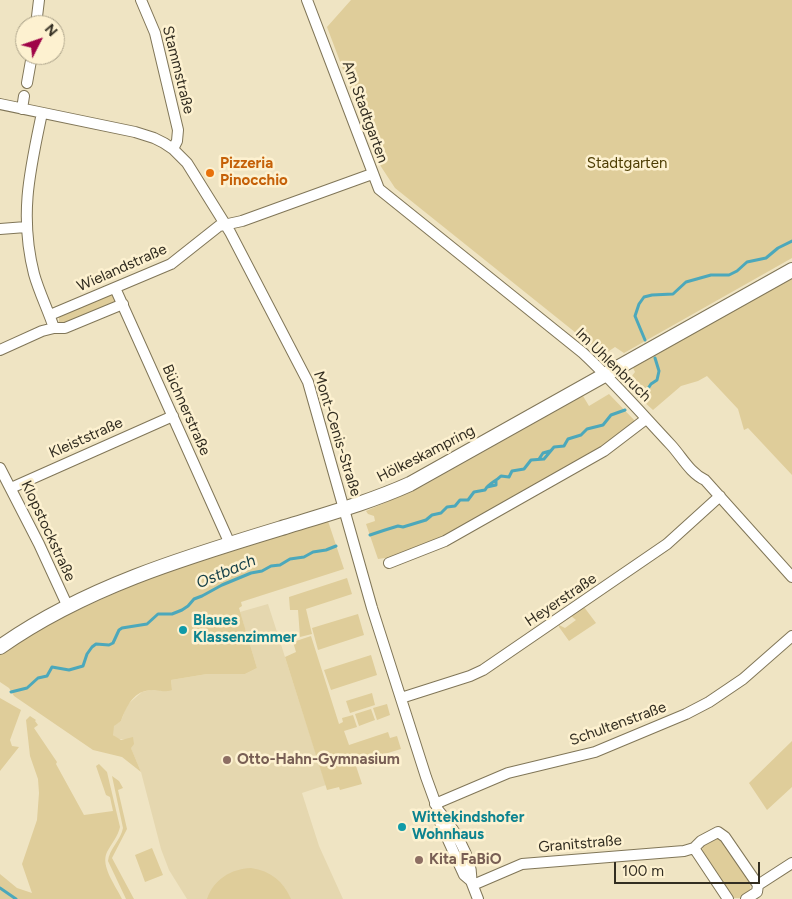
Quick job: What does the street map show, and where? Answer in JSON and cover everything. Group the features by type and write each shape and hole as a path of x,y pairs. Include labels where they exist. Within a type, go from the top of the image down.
{"main road":[{"name":"Hölkeskampring","path":"0,647 68,607 142,573 392,492 416,481 792,270"}],"street":[{"path":"38,15 40,0"},
{"name":"Stammstraße","path":"141,0 155,33 178,130 177,141 173,149"},
{"name":"Am Stadtgarten","path":"225,223 242,220 372,174 307,0"},
{"path":"27,83 30,65"},
{"path":"22,109 24,96"},
{"name":"Mont-Cenis-Straße","path":"0,104 144,134 154,138 173,149 187,163 225,223 308,382 372,608 437,807 439,820 464,875 472,883 478,899"},
{"path":"42,113 29,177 26,227 34,274 54,328"},
{"name":"Im Uhlenbruch","path":"372,174 380,189 583,353 606,375 682,458 696,476 705,480 792,577"},
{"name":"Wielandstraße","path":"50,315 171,264 183,256 213,229 225,223"},
{"path":"0,229 26,227"},
{"name":"Büchnerstraße","path":"116,288 230,544"},
{"path":"0,350 42,331 65,328 123,304"},
{"name":"Kleiststraße","path":"11,488 173,416"},
{"path":"389,563 432,547 454,536 604,451 646,419"},
{"name":"Klopstockstraße","path":"0,468 39,544 68,607"},
{"name":"Heyerstraße","path":"401,698 484,670 667,544 720,496"},
{"name":"Schultenstraße","path":"437,807 508,773 595,752 686,714 743,679 792,636"},
{"name":"Granitstraße","path":"472,883 522,864 684,851 694,848 718,832 722,833 758,892"},
{"path":"694,848 728,899"},
{"path":"746,899 758,892 792,863"}],"shaded area":[{"name":"Otto-Hahn-Gymnasium","path":"268,604 326,785 302,793 319,846 343,899 187,899 169,870 161,849 141,772 127,739 118,739 113,735 112,729 115,724 121,721 127,705 142,692 155,689 172,690 171,680 207,674 245,674 257,668 240,612"}],"green space":[{"name":"Stadtgarten","path":"351,0 792,0 792,258 624,353 615,347 606,353 601,353 395,188 378,162 327,27"},
{"path":"792,277 792,475 748,428 744,430 738,409 707,376 681,386 653,410 630,389 628,381 635,372 633,368"},
{"path":"113,295 116,299 113,304 64,324 59,322 59,317"},
{"path":"609,394 636,422 610,442 449,534 389,559 378,559 366,524 375,521 374,516 366,511 421,487 583,396 589,406"},
{"path":"328,521 344,569 241,602 242,606 239,608 257,668 245,674 207,674 171,680 172,690 146,691 132,700 121,721 114,726 113,735 121,740 133,737 134,744 131,748 141,772 122,757 93,750 14,696 9,688 0,682 0,654 56,620 151,577"},
{"path":"347,578 352,594 306,609 312,634 300,637 298,610 290,610 289,597"},
{"path":"584,607 596,623 569,641 559,625 565,628 576,620 571,616"},
{"path":"358,614 364,635 318,650 312,628"},
{"path":"311,636 339,724 343,722 342,718 353,715 357,727 344,731 349,745 388,732 390,738 397,736 401,749 355,763 362,784 340,790 339,787 327,790 285,657 296,652 293,642"},
{"path":"371,655 377,675 331,690 324,670"},
{"path":"372,693 375,705 350,713 346,701"},
{"path":"0,698 21,710 10,740 12,746 19,747 0,771"},
{"path":"387,704 390,715 377,720 373,708"},
{"path":"371,709 375,720 359,726 355,714"},
{"path":"30,716 36,720 38,725 34,728 57,762 56,764 84,815 113,811 110,797 106,795 96,766 99,764 107,772 120,827 105,858 107,870 122,899 0,899 0,874 17,888 32,893 22,864 37,820 39,793 38,779 30,756 26,720"},
{"path":"792,741 792,787 767,810 749,783"},
{"path":"112,776 119,781 123,788 118,790 127,829 112,858 134,899 126,899 108,861 110,852 120,837 123,828"},
{"path":"717,838 722,840 751,881 750,891 742,898 734,898 724,888 702,853 704,845"},
{"path":"152,848 163,875 145,882 135,855"},
{"path":"258,869 276,878 291,899 207,899 214,886 224,876 237,870"}],"waterway":[{"name":"Ostbach","path":"645,340 635,316 639,304 644,297 673,294 686,282 711,275 729,275 747,262 766,258 778,248 792,241"},
{"name":"Ostbach","path":"639,397 657,380 659,371 655,358"},
{"name":"Ostbach","path":"370,535 426,520 432,515 441,513 447,507 455,506 460,500 468,500 474,492 485,490 501,476 509,477 512,471 524,469 531,460 544,459 554,447 564,446 568,439 581,435 587,429 603,425 611,415 625,410"},
{"name":"Ostbach","path":"539,459 543,453 550,451"},
{"name":"Ostbach","path":"487,487 496,485 496,481"},
{"name":"Ostbach","path":"11,692 27,688 38,678 47,676 52,667 69,670 83,666 87,654 92,647 96,644 109,645 113,643 119,630 122,628 147,624 158,614 172,614 182,610 194,599 251,573 280,565 290,559 304,557 313,552 336,546"},
{"name":"Ostbach","path":"0,888 16,899"}],"place":[{"name":"Pizzeria Pinocchio","path":"210,173"},
{"name":"Blaues Klassenzimmer","path":"183,630"},
{"name":"Otto-Hahn-Gymnasium","path":"227,760"},
{"name":"Wittekindshofer Wohnhaus","path":"402,827"},
{"name":"Kita FaBiO","path":"419,860"}]}
